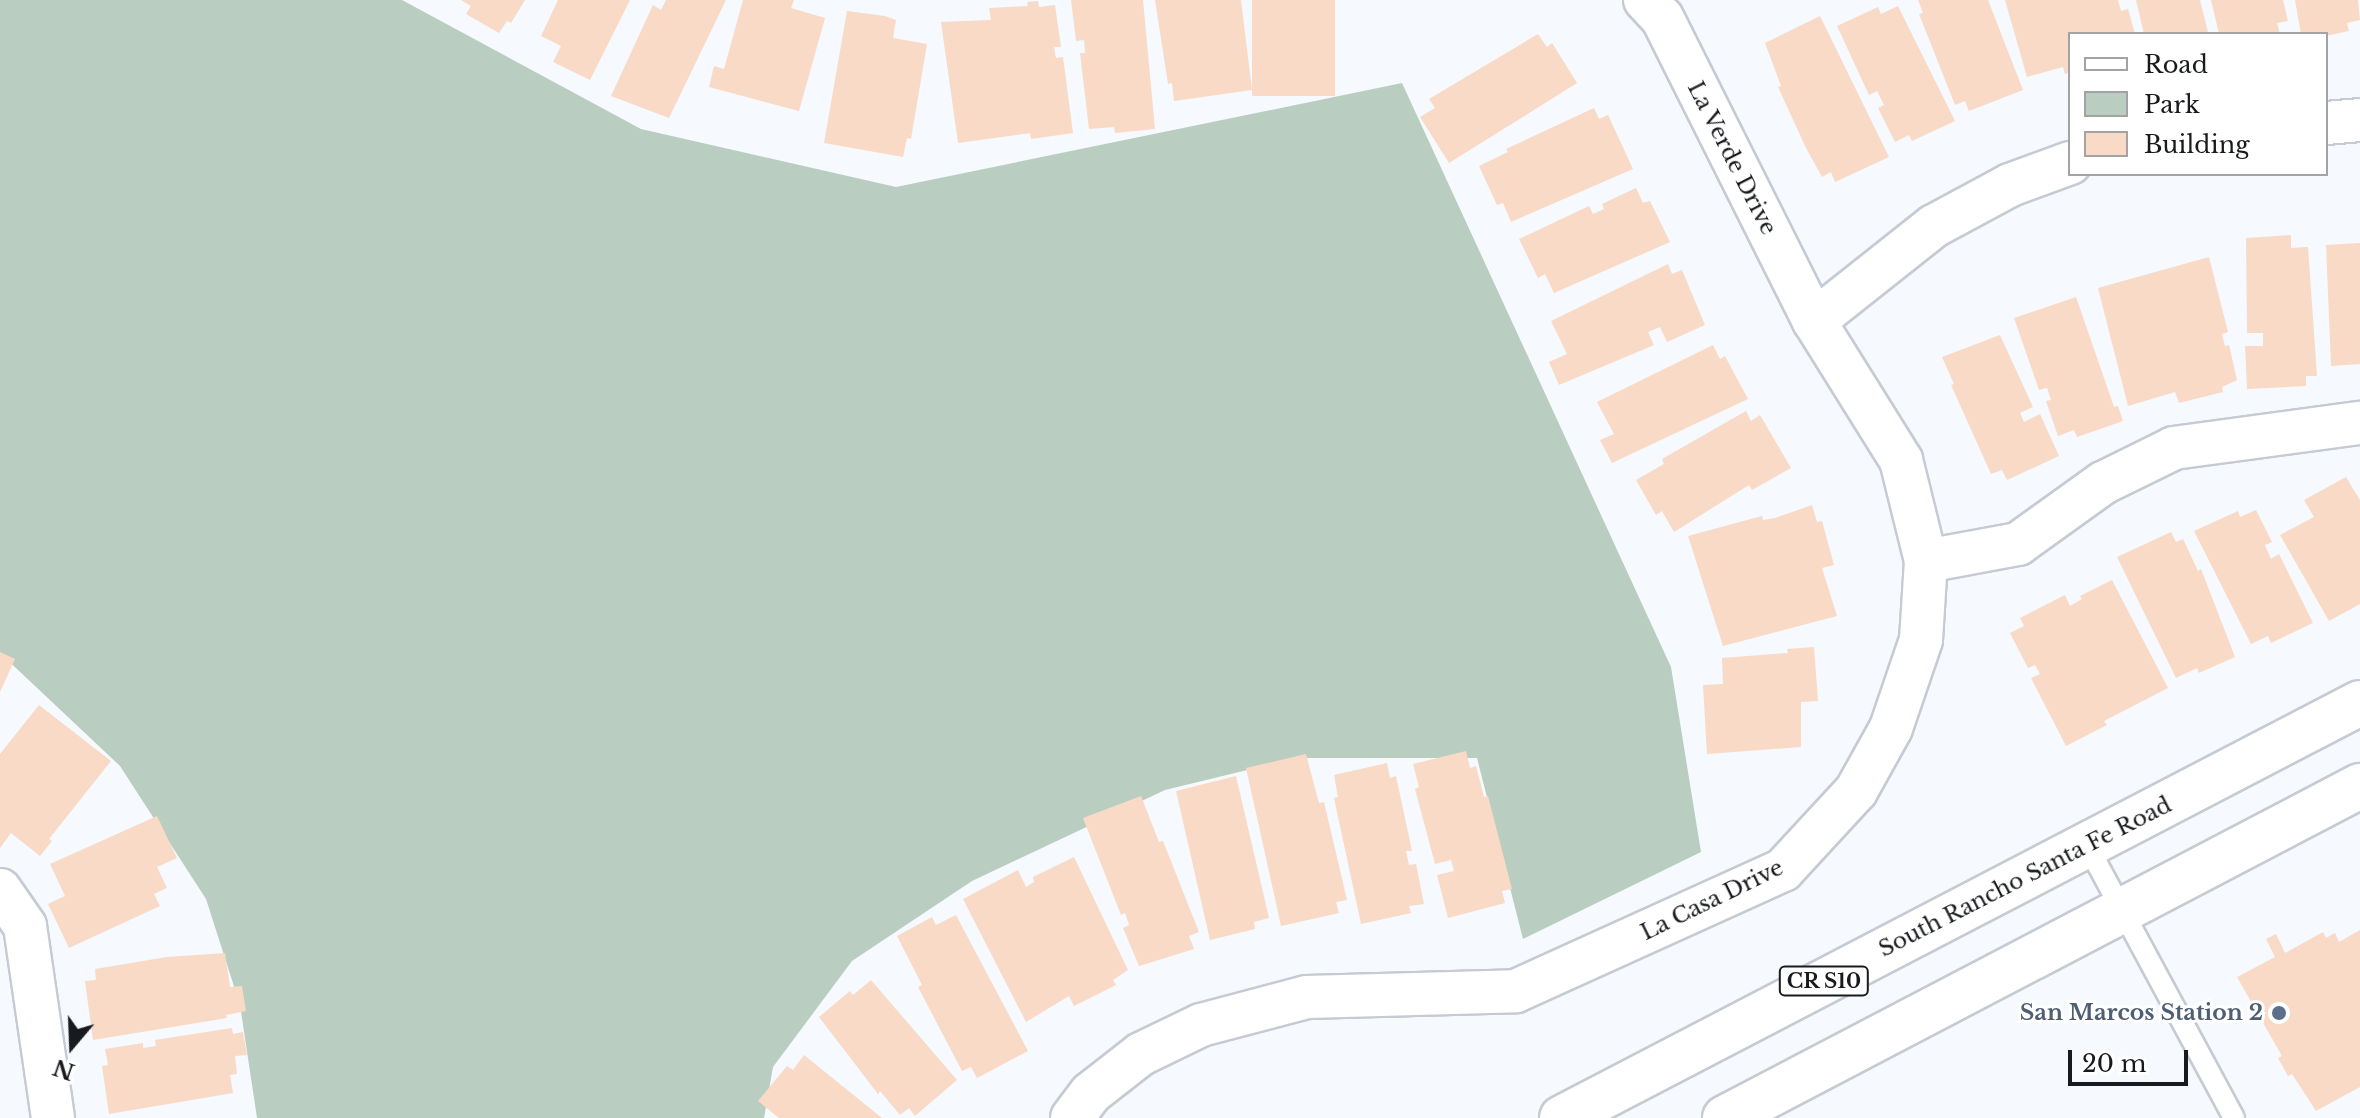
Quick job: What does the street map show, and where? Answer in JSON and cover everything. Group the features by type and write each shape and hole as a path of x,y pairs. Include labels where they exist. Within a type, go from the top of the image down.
{"main road":[{"name":"South Rancho Santa Fe Road","path":"1562,1118 2360,703"},
{"path":"1725,1118 2360,786"}],"street":[{"name":"La Verde Drive","path":"1665,6 1814,321"},
{"path":"2328,123 2360,120"},
{"path":"1814,321 1934,226 2010,185 2068,164"},
{"name":"La Casa Drive","path":"1072,1118 1091,1093 1141,1054 1201,1025 1307,997 1516,991 1783,870 1856,791 1891,728 1921,640 1926,561 1901,460 1814,321"},
{"path":"1926,561 2018,544 2103,483 2174,448 2360,423"},
{"path":"0,890 25,926 53,1118"}],"lane":[{"path":"2087,845 2234,1118"}],"green space":[{"path":"0,0 402,0 641,129 896,187 1402,83 1671,667 1701,852 1523,939 1477,758 1297,758 1165,790 972,881 852,961 773,1067 764,1118 257,1118 240,1005 206,899 120,766 0,653"}],"building":[{"path":"461,0 525,0 511,23 507,21 499,33 466,14 471,6"},
{"path":"558,0 630,0 590,80 553,62 561,46 541,36"},
{"path":"666,0 726,0 669,118 611,96 653,5 661,10"},
{"path":"743,0 794,0 791,8 825,18 799,111 709,87 714,66 724,69"},
{"path":"1071,0 1143,0 1155,129 1115,133 1114,127 1089,129 1080,53 1085,53 1084,40 1076,41"},
{"path":"1155,0 1241,0 1252,90 1174,101 1172,83 1168,84"},
{"path":"1252,0 1335,0 1335,96 1252,96"},
{"path":"1918,0 1988,0 2023,90 1969,111 1965,101 1955,105 1919,14 1923,13"},
{"path":"2005,0 2118,0 2121,11 2128,9 2134,32 2068,32 2068,73 2065,74 2063,67 2027,77"},
{"path":"2136,0 2200,0 2208,32 2144,32"},
{"path":"2211,0 2283,0 2288,21 2277,23 2279,32 2219,32"},
{"path":"2295,0 2358,0 2360,20 2347,23 2349,31 2328,36 2328,32 2301,32"},
{"path":"1038,1 1039,7 1055,5 1061,47 1054,47 1056,58 1063,57 1073,133 1031,139 1030,133 958,143 941,22 991,20 989,8 1028,6 1027,2"},
{"path":"1898,6 1955,121 1912,141 1909,135 1895,142 1878,108 1884,105 1877,91 1869,95 1837,26 1878,7 1881,14"},
{"path":"847,11 896,20 893,38 927,44 911,139 907,138 903,157 824,143"},
{"path":"1820,16 1889,157 1835,182 1831,172 1822,177 1806,148 1778,87 1781,86 1765,43"},
{"path":"1538,34 1547,47 1552,43 1577,83 1449,163 1420,117 1435,108 1429,99"},
{"path":"1594,108 1599,119 1608,115 1633,169 1511,222 1503,203 1497,205 1479,166 1508,152 1506,149"},
{"path":"1636,188 1643,203 1650,201 1670,242 1554,293 1545,274 1538,278 1519,239 1589,206 1593,214 1604,209 1602,204"},
{"path":"2291,235 2291,248 2308,247 2317,376 2306,376 2306,386 2247,389 2245,346 2263,346 2263,333 2247,333 2246,238"},
{"path":"2360,243 2360,364 2331,366 2326,245"},
{"path":"2209,257 2228,332 2222,334 2225,346 2229,345 2237,380 2222,387 2223,392 2179,403 2175,392 2128,406 2098,288"},
{"path":"1668,264 1672,274 1682,270 1705,325 1667,342 1660,327 1648,332 1654,345 1559,385 1549,362 1567,354 1551,321"},
{"path":"2076,297 2114,407 2118,406 2123,421 2077,437 2074,430 2058,436 2046,401 2051,400 2047,388 2039,390 2014,318"},
{"path":"2000,335 2033,407 2020,413 2024,422 2040,414 2059,456 2007,480 2002,470 1991,474 1951,385 1954,384 1942,357"},
{"path":"1713,345 1720,359 1725,356 1748,399 1612,463 1600,440 1614,434 1597,402"},
{"path":"1746,411 1751,421 1760,415 1791,468 1752,490 1749,485 1674,532 1662,511 1656,515 1636,480 1664,464 1662,459"},
{"path":"2346,477 2360,500 2360,604 2329,621 2280,535 2314,517 2304,500"},
{"path":"1812,505 1817,522 1822,521 1834,565 1822,568 1837,616 1723,646 1688,536 1762,516 1763,520 1775,518"},
{"path":"2256,510 2272,542 2265,545 2271,559 2279,554 2313,623 2271,643 2268,636 2251,644 2194,531 2238,511 2240,517"},
{"path":"2171,532 2176,542 2183,539 2198,571 2201,569 2235,657 2199,673 2197,668 2176,678 2117,557"},
{"path":"2112,580 2168,688 2104,721 2107,725 2066,746 2031,678 2040,674 2035,665 2028,668 2010,633 2024,626 2020,618 2065,595 2070,606 2082,599 2080,596"},
{"path":"1814,647 1818,701 1801,702 1801,747 1707,754 1703,685 1723,684 1722,658 1788,653 1787,649"},
{"path":"0,652 15,659 0,692"},
{"path":"39,705 111,761 49,839 52,841 40,856 11,833 0,848 0,754"},
{"path":"1466,751 1470,768 1476,766 1484,797 1488,796 1512,889 1502,891 1505,903 1448,918 1437,875 1454,871 1451,860 1435,864 1415,789 1419,787 1413,764"},
{"path":"1306,754 1319,803 1324,802 1347,900 1336,902 1339,913 1281,926 1246,768"},
{"path":"1387,763 1390,778 1396,776 1412,851 1406,851 1409,865 1416,864 1424,904 1409,906 1411,913 1361,924 1334,798 1338,797 1334,775"},
{"path":"1236,776 1269,918 1254,922 1255,929 1210,940 1176,791"},
{"path":"1141,796 1159,842 1163,841 1199,932 1189,936 1194,949 1139,966 1123,928 1129,925 1125,913 1121,915 1083,818"},
{"path":"157,816 177,858 157,867 167,888 154,894 160,906 69,948 48,904 65,896 50,864"},
{"path":"1074,857 1128,970 1113,980 1116,985 1074,1006 1069,996 1026,1022 963,899 1018,870 1026,887 1034,882 1033,877"},
{"path":"956,915 1028,1051 977,1078 971,1067 962,1071 918,987 922,985 897,936 932,917 936,925"},
{"path":"2360,930 2360,1087 2316,1111 2292,1074 2288,1076 2278,1058 2282,1056 2237,977 2275,957 2266,939 2276,934 2285,953 2323,932 2326,938 2335,933 2339,942"},
{"path":"225,953 230,987 242,986 246,1011 226,1015 227,1018 93,1040 85,981 96,980 95,969 167,957"},
{"path":"871,980 957,1080 915,1116 909,1108 900,1115 880,1091 878,1094 819,1017 850,991 853,995"},
{"path":"232,1028 233,1034 243,1032 247,1055 235,1056 237,1074 230,1075 233,1093 109,1114 102,1066 108,1065 105,1049 143,1043 143,1048 156,1046 155,1040"},
{"path":"804,1055 882,1118 779,1118 758,1101 787,1066 793,1070"}],"place":[{"name":"San Marcos Station 2","path":"2279,1013"}]}
